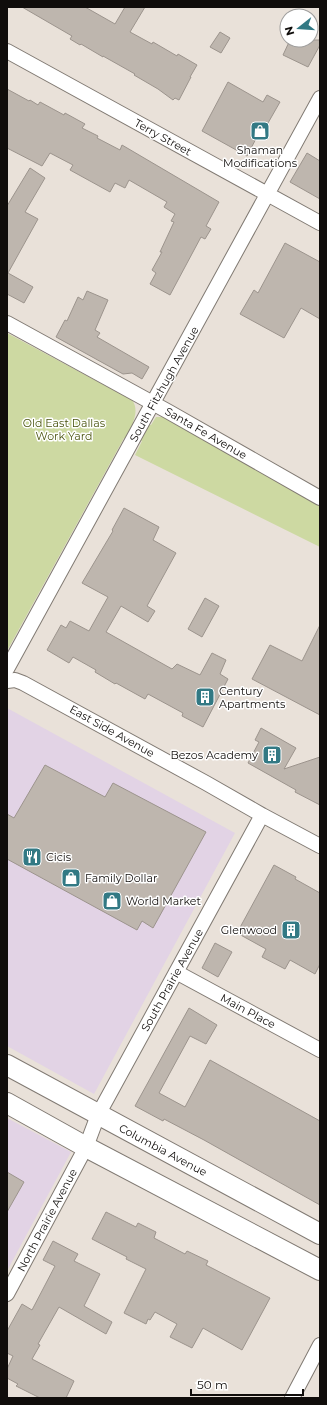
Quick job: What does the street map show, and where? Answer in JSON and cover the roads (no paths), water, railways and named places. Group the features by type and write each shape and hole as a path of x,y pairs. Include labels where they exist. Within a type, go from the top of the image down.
{"main road":[{"name":"Columbia Avenue","path":"7,1065 320,1234"},
{"path":"7,1103 86,1147 320,1270"}],"street":[{"name":"Terry Street","path":"7,51 320,223"},
{"name":"South Fitzhugh Avenue","path":"7,669 320,98"},
{"name":"Santa Fe Avenue","path":"7,323 153,403 320,498"},
{"name":"East Side Avenue","path":"7,681 15,680 23,683 320,846"},
{"name":"South Prairie Avenue","path":"86,1147 98,1115 262,815"},
{"name":"Main Place","path":"176,972 320,1050"},
{"name":"North Prairie Avenue","path":"7,1294 86,1147"},
{"path":"292,1398 320,1345"}],"place":[{"name":"Shaman Modifications","path":"260,131"},
{"name":"Century Apartments","path":"205,697"},
{"name":"Bezos Academy","path":"272,755"},
{"name":"Cicis","path":"32,857"},
{"name":"Family Dollar","path":"71,878"},
{"name":"World Market","path":"112,901"},
{"name":"Glenwood","path":"291,930"}],"park label":[{"name":"Old East Dallas Work Yard","path":"64,429"}]}
